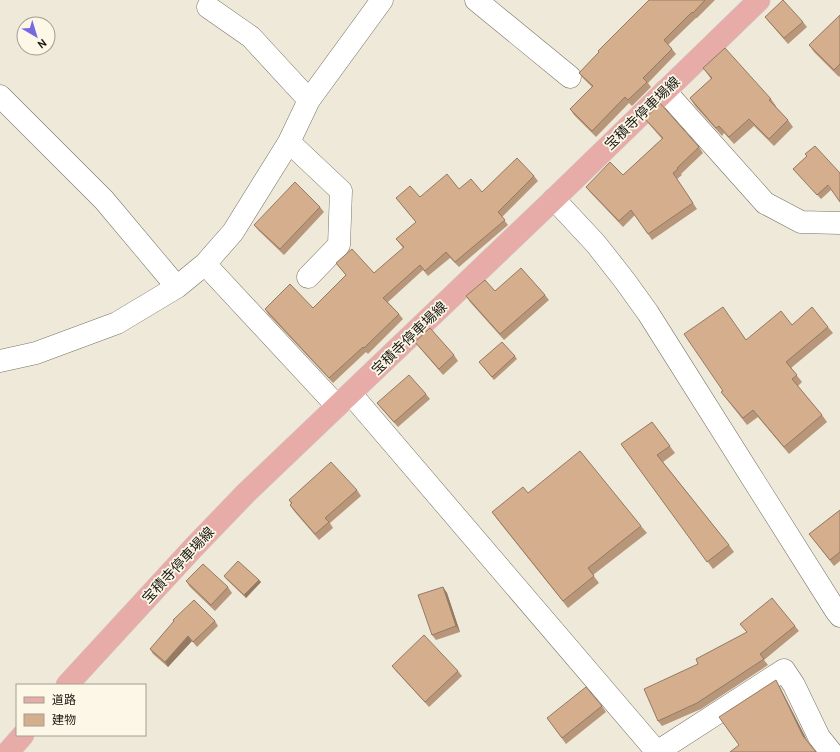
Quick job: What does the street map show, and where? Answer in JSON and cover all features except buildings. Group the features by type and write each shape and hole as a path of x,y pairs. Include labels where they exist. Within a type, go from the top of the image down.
{"main road":[{"name":"宝積寺停車場線","path":"68,684 194,547 246,494 759,0"},
{"path":"8,752 22,736"}],"street":[{"path":"0,361 36,353 117,323 177,287 205,264 233,232 289,142 309,100 382,0"},
{"path":"476,0 570,77"},
{"path":"208,7 251,37 309,100"},
{"path":"665,91 765,203 801,222 840,223"},
{"path":"0,96 104,200 177,287"},
{"path":"289,142 341,191 339,245 308,278"},
{"path":"554,199 596,244 648,313 840,616"},
{"path":"205,264 344,400 657,752 784,670 794,685 819,737 831,752"}]}
